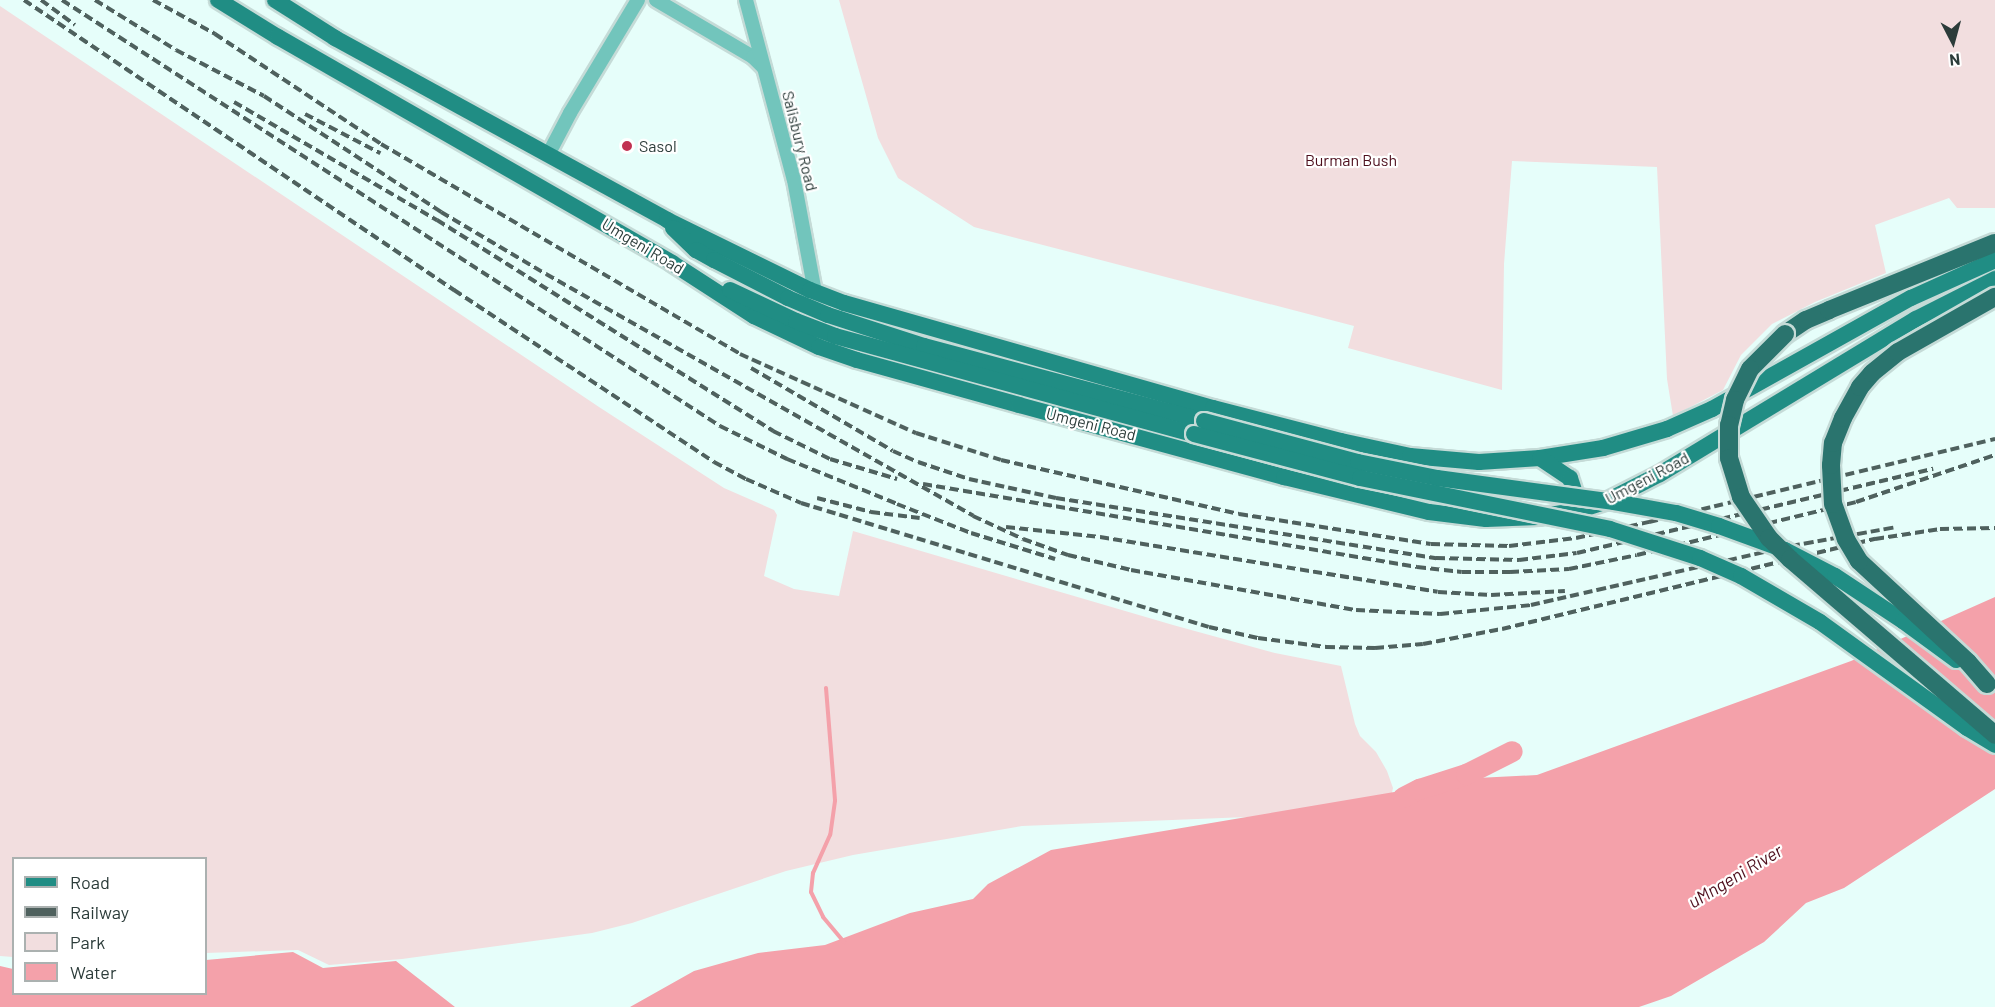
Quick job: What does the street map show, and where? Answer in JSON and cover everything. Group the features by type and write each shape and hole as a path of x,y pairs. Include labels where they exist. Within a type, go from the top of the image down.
{"highway":[{"path":"1995,243 1814,316 1785,334 1760,356 1741,384 1729,425 1728,448 1730,466 1741,497 1778,547 1995,735"},
{"path":"1991,687 1962,656 1859,561 1846,539 1836,512 1830,479 1835,437 1849,406 1866,380 1898,352 1995,297"}],"main road":[{"name":"Umgeni Road","path":"218,0 278,37 672,262 754,316 819,347 857,360 1284,477 1429,512 1486,519 1538,517 1580,510 1606,501 1660,474 1916,319 1995,279"},
{"name":"Umgeni Road","path":"275,0 405,77 549,153 667,220 815,292 844,303 1213,408 1371,448 1449,461 1540,458 1633,440 1712,409 1911,298 1995,260"},
{"path":"667,220 681,238 696,250 771,290 828,315 1360,477 1610,529 1700,558 1741,576 1820,622 1967,728 1995,745"},
{"path":"672,262 796,321 835,336 1199,428 1404,471 1676,513 1719,526 1785,550 1835,576 1903,621 1991,687"},
{"path":"1540,458 1570,478 1580,510"}],"street":[{"path":"293,0 305,19"},
{"path":"549,153 570,113 638,0"},
{"path":"656,0 753,57 765,69"},
{"name":"Salisbury Road","path":"746,0 794,180 815,292"}],"green space":[{"name":"Burman Bush","path":"839,0 1995,0 1995,208 1957,208 1949,198 1875,225 1886,273 1815,302 1772,324 1741,355 1723,390 1673,416 1667,379 1657,167 1512,161 1504,264 1502,390 1348,348 1354,326 974,227 898,178 878,138"},
{"path":"0,6 599,407 724,488 774,510 777,515 764,576 794,589 839,596 853,531 1173,625 1275,653 1341,666 1360,736 1376,752 1387,771 1393,788 1391,797 1324,814 1022,826 853,855 786,871 632,923 592,933 402,959 329,965 298,950 207,953 207,857 12,857 12,957 0,956"}],"water":[{"name":"uMngeni River","path":"1995,597 1995,789 1844,888 1806,903 1764,942 1671,996 1639,1007 630,1007 694,971 758,953 825,945 910,913 973,899 988,884 1051,850 1477,778 1537,775 1851,661"},
{"path":"293,952 323,968 396,961 455,1007 0,1007 0,966 12,969 12,995 207,995 207,960"}],"waterway":[{"path":"826,688 835,801 830,835 813,873 811,892 823,917 844,942"},
{"path":"1403,797 1419,789 1466,774 1512,751"}],"railway":[{"path":"24,0 454,290 714,462 746,479 801,503 1209,627 1258,638 1326,647 1375,648 1423,644 1502,629 1875,539 1940,529 1995,528"},
{"path":"41,0 75,25"},
{"path":"62,0 720,426 787,459 897,504 971,533 1055,559"},
{"path":"95,0 176,50 264,96 441,212 546,274 973,516 1023,539 1068,555 1131,570 1356,610 1440,614 1531,605 1791,546 1897,527"},
{"path":"153,0 215,34 381,144 740,354 916,433 1001,460 1239,514 1431,544 1509,546 1576,538 1649,522 1995,439"},
{"path":"234,102 437,220 773,431 830,459 897,479"},
{"path":"305,114 380,153"},
{"path":"751,368 893,451 969,479 1056,498 1436,558 1519,560 1577,553 1933,469"},
{"path":"923,484 1417,567 1462,572 1510,572 1569,569 1637,555 1856,502 1995,455"},
{"path":"817,498 871,512 920,518"},
{"path":"1006,527 1100,537 1438,592 1491,595 1565,591"}],"place":[{"name":"Sasol","path":"627,146"}]}
